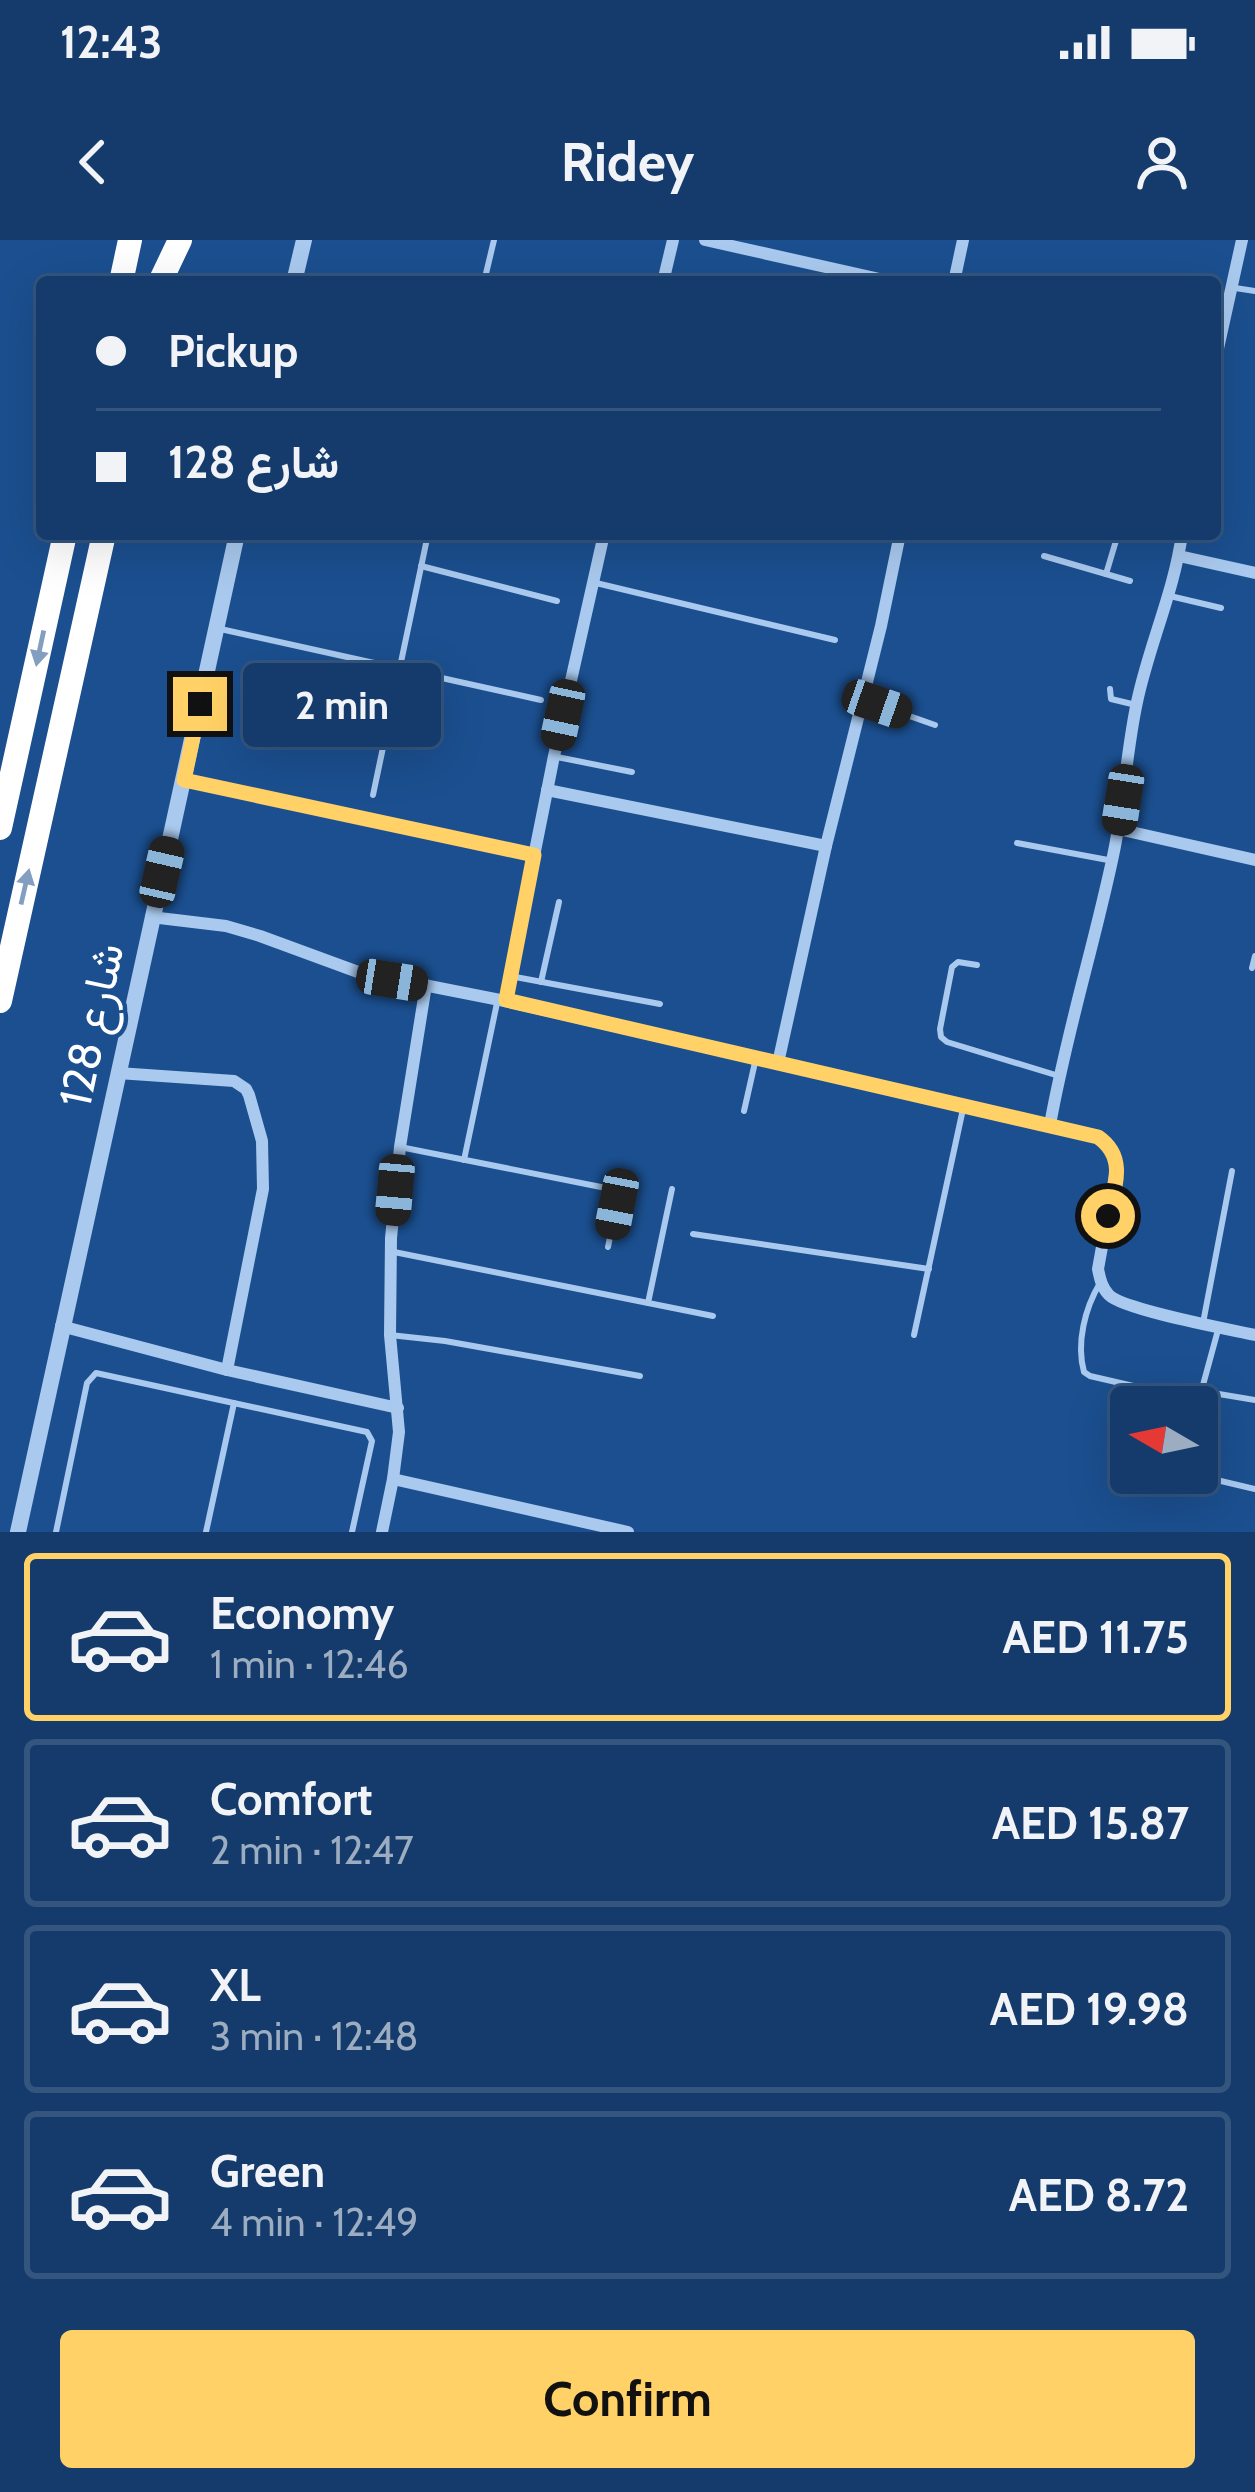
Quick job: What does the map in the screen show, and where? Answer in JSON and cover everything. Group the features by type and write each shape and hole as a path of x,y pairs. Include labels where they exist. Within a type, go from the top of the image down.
{"highway":[{"path":"122,276 126,240"},
{"path":"161,276 169,240"},
{"path":"163,276 180,240"},
{"path":"0,828 64,540"},
{"path":"0,1001 103,540"}],"street":[{"path":"295,276 304,240"},
{"path":"664,276 673,240"},
{"path":"705,240 866,276"},
{"path":"955,276 963,240"},
{"path":"1221,336 1242,240"},
{"name":"شارع 128","path":"18,1532 236,540"},
{"path":"502,1000 602,540"},
{"path":"778,1063 899,540"},
{"path":"1050,1125 1112,861 1136,705 1170,596 1181,540"},
{"path":"1179,556 1255,573"},
{"path":"184,780 534,855"},
{"path":"547,790 826,846"},
{"path":"1118,830 1255,860"},
{"path":"152,917 226,926 358,972 502,1000 1098,1137 1114,1153 1117,1175 1098,1269 1108,1294 1119,1301 1255,1335"},
{"path":"382,1532 399,1432 390,1335 390,1251 400,1147 426,985"},
{"path":"118,1072 234,1081 249,1095 262,1141 263,1189 227,1370"},
{"path":"61,1326 398,1408"},
{"path":"393,1479 628,1532"}],"lane":[{"path":"485,276 494,240"},
{"path":"1232,287 1255,291"},
{"path":"373,795 427,540"},
{"path":"1106,574 1116,540"},
{"path":"1043,556 1130,581"},
{"path":"421,566 557,601"},
{"path":"592,582 835,640"},
{"path":"1170,596 1222,608"},
{"path":"215,628 541,700"},
{"path":"1110,688 1111,699 1136,705"},
{"path":"864,700 935,725"},
{"path":"554,757 632,772"},
{"path":"1016,844 1112,861"},
{"path":"541,982 559,902"},
{"path":"1252,968 1255,956"},
{"path":"977,965 958,962 952,967 940,1037 1059,1076"},
{"path":"510,976 661,1004"},
{"path":"464,1160 502,1000"},
{"path":"744,1111 756,1058"},
{"path":"914,1335 964,1105"},
{"path":"400,1147 611,1189 618,1198 608,1246"},
{"path":"1203,1323 1232,1172"},
{"path":"648,1303 672,1190"},
{"path":"692,1234 929,1269"},
{"path":"390,1251 713,1316"},
{"path":"1101,1282 1086,1317 1081,1346 1084,1372 1129,1386"},
{"path":"1202,1386 1219,1327"},
{"path":"390,1335 640,1376"},
{"path":"56,1532 87,1383 92,1375 101,1373 370,1434 352,1532"},
{"path":"1218,1394 1255,1400"},
{"path":"206,1532 234,1402"},
{"path":"1218,1480 1255,1489"}],"route":[{"path":"200,704 184,780 534,855 506,1000 1087,1133 1107,1143 1117,1164 1108,1216"}]}
